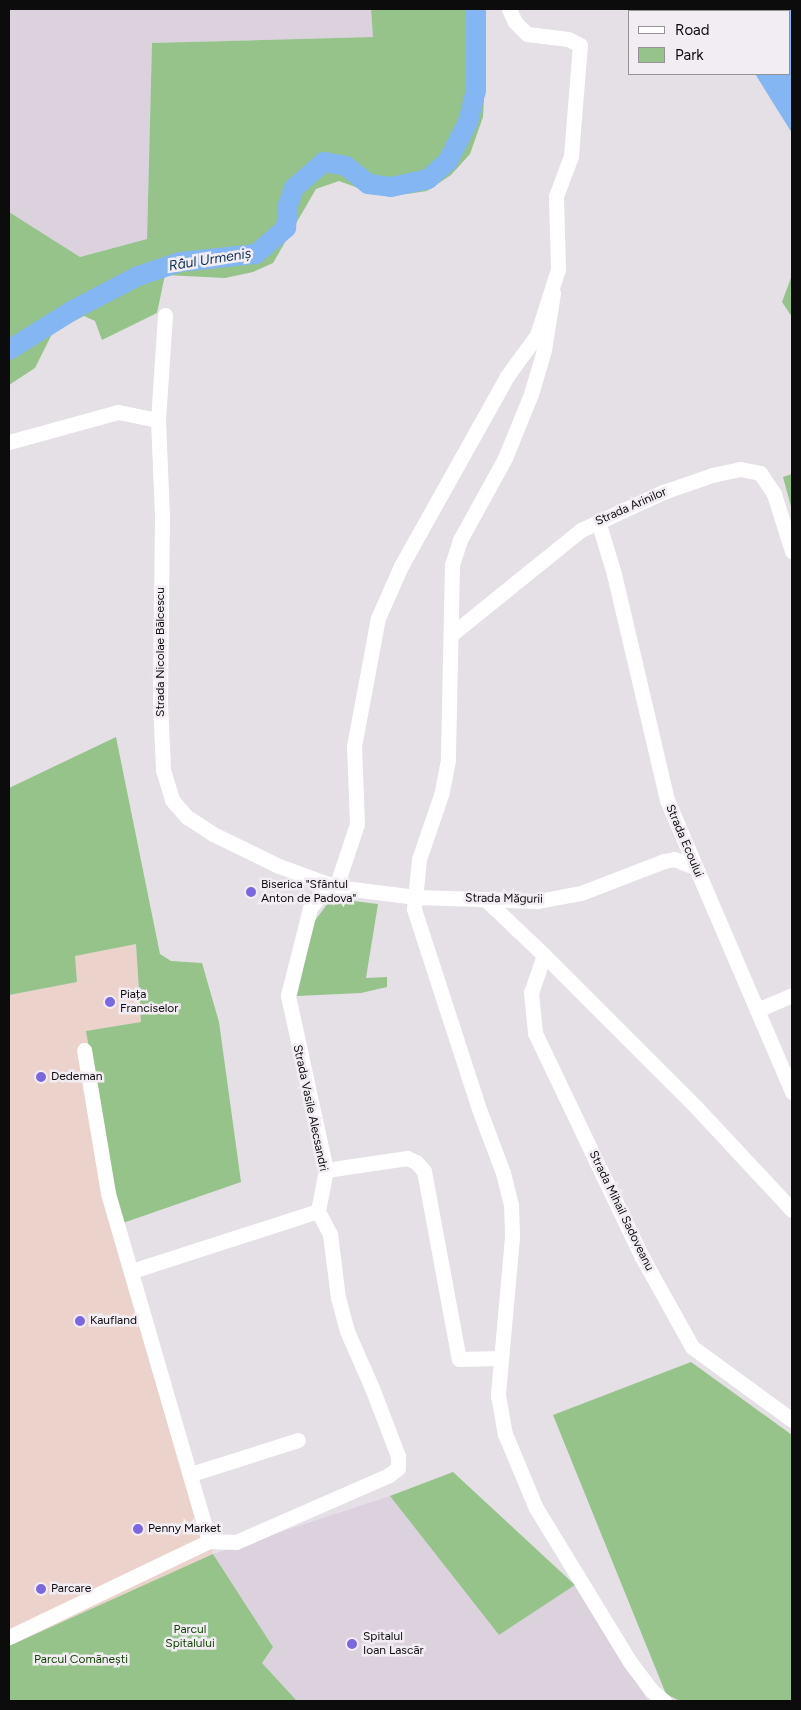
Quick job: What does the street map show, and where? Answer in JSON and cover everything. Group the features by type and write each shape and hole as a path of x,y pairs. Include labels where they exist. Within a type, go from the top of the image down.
{"street":[{"path":"509,9 514,22 526,34 568,39 580,45 571,156 556,196 559,254 544,350 531,394 505,458 460,540 452,564 452,634 446,775 419,859 414,909 503,1173 510,1204 512,1237 498,1395 505,1434 517,1469 536,1508 630,1662 652,1691 664,1701"},
{"path":"336,887 357,824 354,746 378,618 401,566 507,376 537,335 553,293"},
{"name":"Strada Nicolae Bălcescu","path":"166,315 158,420 162,516 160,703 163,770 172,800 187,817 213,834 279,866 336,887"},
{"path":"9,442 118,412 158,420"},
{"name":"Strada Arinilor","path":"452,634 560,546 598,521 690,481 740,469 754,471 768,481 792,551"},
{"name":"Strada Ecoului","path":"598,521 614,574 667,800 792,1092"},
{"name":"Strada Măgurii","path":"336,887 416,898 538,901 581,894 674,859 695,867"},
{"name":"Strada Vasile Alecsandri","path":"318,1211 326,1170 288,995 310,908 322,893 336,887"},
{"path":"485,899 544,955 695,1106 792,1210"},
{"name":"Strada Mihail Sadoveanu","path":"544,955 531,992 535,1033 642,1257 692,1347 792,1420"},
{"path":"757,1010 792,995"},
{"path":"84,1050 99,1152 209,1541"},
{"path":"326,1170 407,1158 416,1162 424,1171 459,1359 501,1358"},
{"path":"9,1637 209,1541 236,1542 389,1475 398,1468 398,1456 344,1324 338,1298 330,1234 318,1211 132,1271"},
{"path":"191,1474 298,1440"}],"shaded area":[{"path":"9,9 371,9 373,37 152,43 147,239 80,257 9,212"},
{"path":"136,944 141,1022 87,1031 120,1224 213,1554 9,1646 9,995 77,982 75,956"},
{"path":"390,1496 499,1635 575,1585 648,1701 297,1701 262,1663 273,1647 213,1554"}],"green space":[{"path":"371,9 485,9 486,63 483,117 470,154 451,175 427,191 407,194 369,192 339,181 316,189 273,263 253,272 225,278 165,275 157,313 102,340 95,321 84,316 53,332 35,368 9,385 9,212 80,257 147,239 152,43 373,37"},
{"path":"792,275 792,317 782,302"},
{"path":"792,474 792,510 783,477"},
{"path":"116,737 160,954 171,961 202,963 219,1022 241,1182 120,1224 86,1031 141,1022 136,944 75,956 77,982 9,995 9,788"},
{"path":"337,899 378,904 366,978 387,977 387,987 361,993 297,996 314,922 328,903"},
{"path":"691,1362 792,1435 792,1701 680,1701 666,1694 553,1415"},
{"path":"453,1472 575,1585 499,1635 390,1496"},
{"name":"Parcul Spitalului","path":"213,1554 273,1647 262,1663 297,1701 9,1701 9,1646"}],"water":[{"path":"718,9 792,9 792,133 756,75 791,75 791,10"}],"pier":[{"path":"753,75 756,75 792,135"}],"waterway":[{"name":"Râul Urmeniș","path":"9,350 73,310 138,276 180,262 256,254 286,228 288,205 294,188 324,162 346,166 368,184 391,187 428,179 448,161 468,122 476,91 476,9"}],"place":[{"name":"Biserica \"Sfântul Anton de Padova\"","path":"251,892"},
{"name":"Piața Franciselor","path":"110,1002"},
{"name":"Dedeman","path":"41,1077"},
{"name":"Kaufland","path":"80,1321"},
{"name":"Penny Market","path":"138,1529"},
{"name":"Parcare","path":"41,1589"},
{"name":"Spitalul Ioan Lascăr","path":"352,1644"}],"park label":[{"name":"Parcul Comănești","path":"81,1660"}]}
